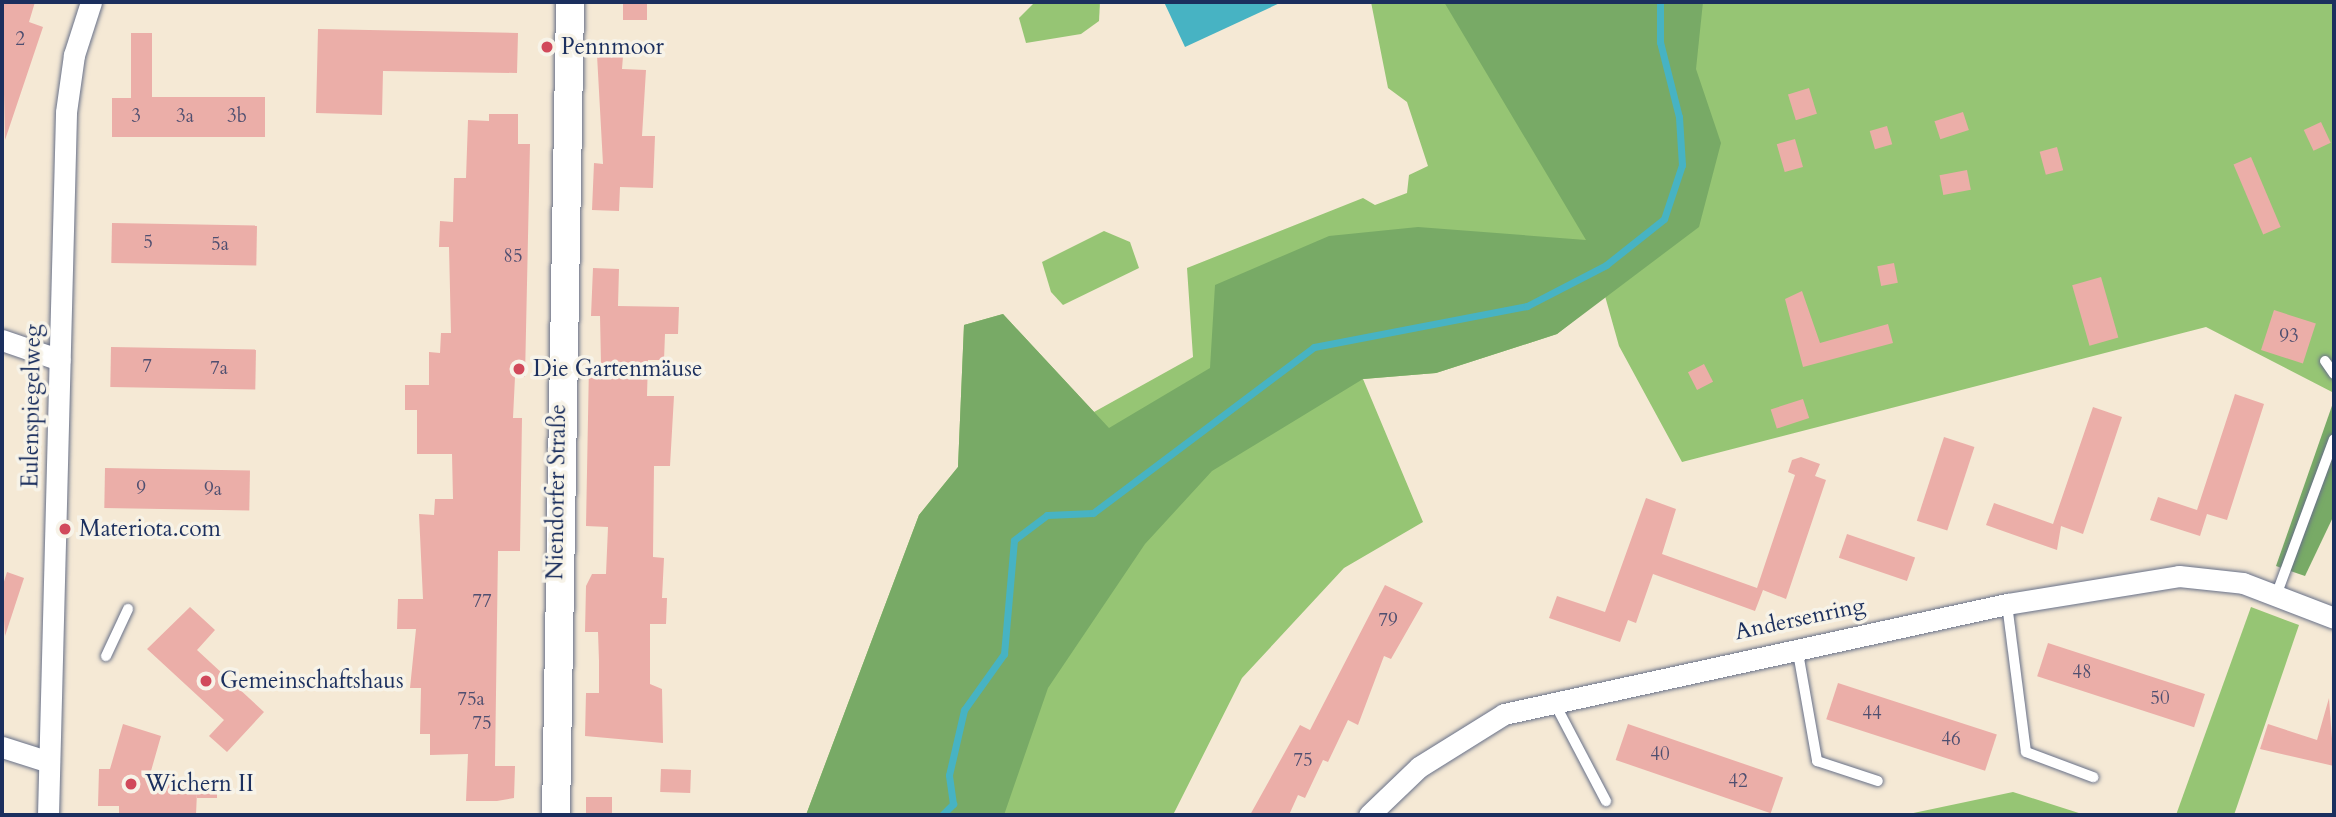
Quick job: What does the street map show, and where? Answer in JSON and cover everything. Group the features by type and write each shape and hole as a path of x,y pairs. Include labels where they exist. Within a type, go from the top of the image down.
{"main road":[{"name":"Niendorfer Straße","path":"556,815 570,2"}],"street":[{"name":"Eulenspiegelweg","path":"48,815 66,112 74,55 91,2"},
{"path":"2,340 60,359"},
{"name":"Andersenring","path":"1369,815 1430,760 1504,714 1552,699 2007,604 2179,576 2277,593 2334,618"},
{"path":"2,747 49,762"}],"lane":[{"path":"2325,361 2334,374"},
{"path":"2277,593 2334,439"},
{"path":"2007,604 2026,752 2093,777"},
{"path":"106,656 128,610"},
{"path":"1797,647 1817,761 1878,781"},
{"path":"1552,699 1606,802"}],"green space":[{"path":"1035,2 1100,2 1099,21 1081,34 1026,43 1019,18"},
{"path":"1371,2 2334,2 2334,393 2206,327 1682,462 1619,346 1605,296 1557,334 1436,373 1363,379 1423,522 1344,568 1242,678 1173,815 806,815 919,515 958,467 964,325 1003,314 1094,412 1193,357 1187,268 1363,198 1375,205 1407,193 1409,175 1428,166 1407,102 1388,88"},
{"path":"1444,2 1703,2 1696,69 1721,143 1699,227 1557,334 1436,373 1363,379 1212,471 1145,544 1048,688 1004,815 806,815 919,515 958,467 964,325 1003,314 1109,428 1210,368 1215,285 1329,236 1418,227 1586,240"},
{"path":"1104,231 1130,242 1139,268 1063,305 1051,292 1042,262"},
{"path":"2334,400 2334,515 2305,576 2276,566"},
{"path":"2251,607 2299,625 2234,815 2176,815"},
{"path":"2013,792 2085,815 1904,815"}],"water":[{"path":"1164,2 1282,2 1185,47"}],"building":[{"path":"2,2 35,2 29,22 43,27 5,140"},
{"path":"623,2 647,2 647,20 623,20"},
{"path":"318,29 518,33 517,73 383,71 382,115 316,113"},
{"path":"131,33 152,33 152,97 265,97 265,137 112,137 112,98 131,98"},
{"path":"597,55 623,56 622,69 646,70 642,136 655,136 653,188 620,187 619,211 592,210 594,163 603,164"},
{"path":"1809,88 1817,114 1796,120 1788,94"},
{"path":"1963,112 1969,130 1940,139 1934,121"},
{"path":"489,114 518,114 518,144 530,144 525,377 515,377 513,418 522,418 520,551 498,551 495,766 515,766 514,798 466,801 468,754 430,755 430,734 420,734 421,688 410,688 416,629 397,629 398,599 423,599 419,514 434,515 435,499 453,499 452,454 417,454 417,410 405,410 405,385 429,385 429,352 440,353 441,333 451,333 449,247 439,247 440,221 453,222 454,178 466,178 468,120 489,121"},
{"path":"2321,122 2331,143 2314,151 2304,130"},
{"path":"1887,126 1892,144 1875,149 1870,131"},
{"path":"1795,139 1803,167 1785,172 1777,144"},
{"path":"2057,147 2063,170 2046,175 2040,152"},
{"path":"2251,157 2281,227 2263,234 2234,164"},
{"path":"1967,170 1971,190 1943,195 1940,175"},
{"path":"112,223 257,226 256,266 111,263"},
{"path":"1894,263 1898,283 1881,286 1877,266"},
{"path":"593,268 619,269 618,306 679,307 678,334 665,334 664,360 648,360 647,396 674,396 670,466 654,466 653,557 664,558 662,598 667,598 666,624 650,624 650,684 662,689 663,743 585,736 586,693 599,693 598,632 585,632 586,586 592,574 606,574 608,527 586,526 589,364 601,364 600,316 591,316"},
{"path":"2101,277 2118,338 2090,346 2072,285"},
{"path":"1802,291 1820,343 1888,324 1893,343 1803,367 1785,299"},
{"path":"2274,310 2316,324 2303,364 2261,350"},
{"path":"111,347 256,350 255,390 110,387"},
{"path":"1704,364 1713,382 1697,390 1688,372"},
{"path":"2235,394 2264,404 2227,520 2207,514 2200,536 2150,520 2158,497 2197,510"},
{"path":"1803,399 1809,418 1777,429 1771,410"},
{"path":"2093,407 2122,417 2083,534 2061,526 2057,550 1986,525 1994,503 2053,524"},
{"path":"1944,437 1974,447 1947,531 1917,521"},
{"path":"1801,457 1820,464 1815,476 1826,480 1786,599 1763,590 1755,611 1653,574 1636,623 1628,620 1620,642 1549,618 1557,596 1605,612 1646,498 1676,509 1662,554 1757,588 1795,475 1788,472 1792,460"},
{"path":"105,468 250,471 249,511 104,508"},
{"path":"1847,534 1915,557 1907,581 1839,558"},
{"path":"7,572 24,578 5,636 2,588"},
{"path":"1385,585 1423,603 1391,659 1384,656 1358,725 1348,720 1328,762 1323,760 1305,798 1298,795 1289,815 1250,815 1300,725 1310,730"},
{"name":"Gemeinschaftshaus","path":"190,607 215,630 197,650 264,712 227,752 209,736 224,720 147,649"},
{"path":"2048,643 2205,694 2194,727 2037,676"},
{"path":"1838,683 1997,735 1985,771 1826,719"},
{"path":"2329,698 2334,766 2260,749 2268,724 2317,740"},
{"path":"123,724 161,736 147,785 217,780 217,798 197,798 197,792 196,815 119,815 119,806 98,806 99,769 110,769"},
{"path":"1628,724 1783,777 1771,813 1616,760"},
{"path":"661,769 691,770 690,793 660,792"},
{"path":"586,797 612,797 612,815 586,815"}],"waterway":[{"path":"942,815 953,804 949,775 964,710 1004,654 1014,540 1047,515 1093,513 1314,347 1527,306 1606,265 1664,219 1682,165 1679,117 1660,42 1660,2"}],"place":[{"name":"Pennmoor","path":"547,47"},
{"name":"Die Gartenmäuse","path":"519,369"},
{"name":"Materiota.com","path":"65,529"},
{"name":"Gemeinschaftshaus","path":"206,681"},
{"name":"Wichern II","path":"131,784"}]}
